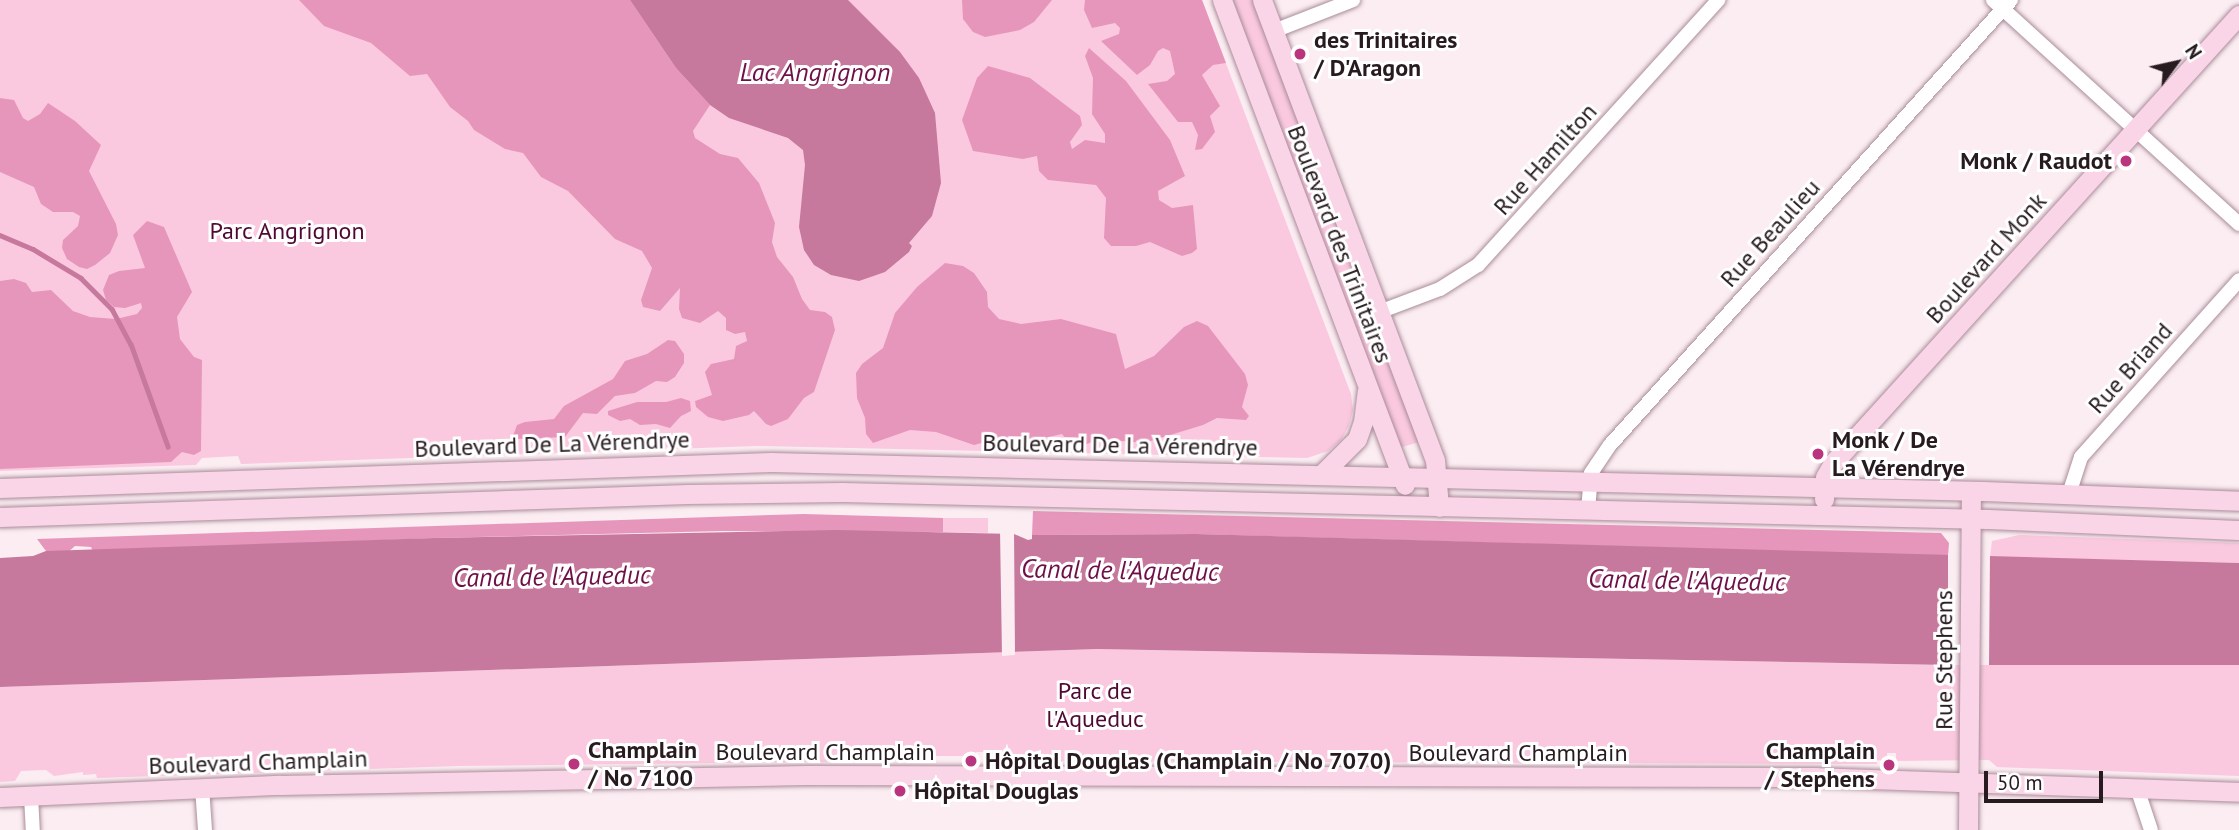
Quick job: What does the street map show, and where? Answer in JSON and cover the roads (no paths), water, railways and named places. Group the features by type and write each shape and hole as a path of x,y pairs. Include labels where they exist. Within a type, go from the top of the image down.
{"main road":[{"name":"Boulevard des Trinitaires","path":"1222,0 1412,506"},
{"name":"Boulevard des Trinitaires","path":"1262,0 1431,450 1438,478 1440,507"},
{"name":"Boulevard Monk","path":"1824,515 1825,477 1833,463 2239,15"},
{"path":"1322,474 1357,439 1363,422 1367,386"},
{"name":"Boulevard De La Vérendrye","path":"0,488 730,462 1322,474 1971,491 2239,501"},
{"name":"Rue Stephens","path":"1968,830 1971,491"},
{"path":"0,517 766,492 991,494 1824,515 2239,530"},
{"name":"Boulevard Champlain","path":"0,797 202,787 807,775 1749,777 1968,781 2239,792"}],"street":[{"path":"1274,31 1353,0"},
{"name":"Rue Hamilton","path":"1379,312 1440,289 1465,276 1478,265 1718,0"},
{"path":"2002,3 2135,130 2239,224"},
{"name":"Rue Beaulieu","path":"1588,510 1589,482 1594,466 1610,444 2002,3"},
{"name":"Rue Briand","path":"2069,494 2081,457 2239,280"},
{"path":"202,787 205,830"},
{"path":"2137,789 2151,830"},
{"path":"31,796 33,830"}],"water":[{"name":"Lac Angrignon","path":"630,0 848,0 900,52 919,78 935,113 941,183 932,216 909,243 912,246 909,252 885,272 859,281 831,275 814,265 804,250 799,227 805,165 803,150 788,138 729,118 710,105 676,68"},
{"name":"Canal de l'Aqueduc","path":"837,530 1014,534 1028,540 1032,539 1032,535 1196,534 2239,563 2239,665 1948,665 1097,649 0,687 0,558 33,556 46,551 434,538"}],"waterway":[{"path":"0,235 33,249 81,278 112,309 131,344 168,446"}],"place":[{"name":"des Trinitaires / D'Aragon","path":"1300,54"},
{"name":"Monk / Raudot","path":"2126,161"},
{"name":"Monk / De La Vérendrye","path":"1818,454"},
{"name":"Hôpital Douglas (Champlain / No 7070)","path":"971,761"},
{"name":"Champlain / No 7100","path":"574,764"},
{"name":"Champlain / Stephens","path":"1889,765"},
{"name":"Hôpital Douglas","path":"900,791"}],"park label":[{"name":"Parc Angrignon","path":"287,231"},
{"name":"Parc de l'Aqueduc","path":"1095,705"}]}
